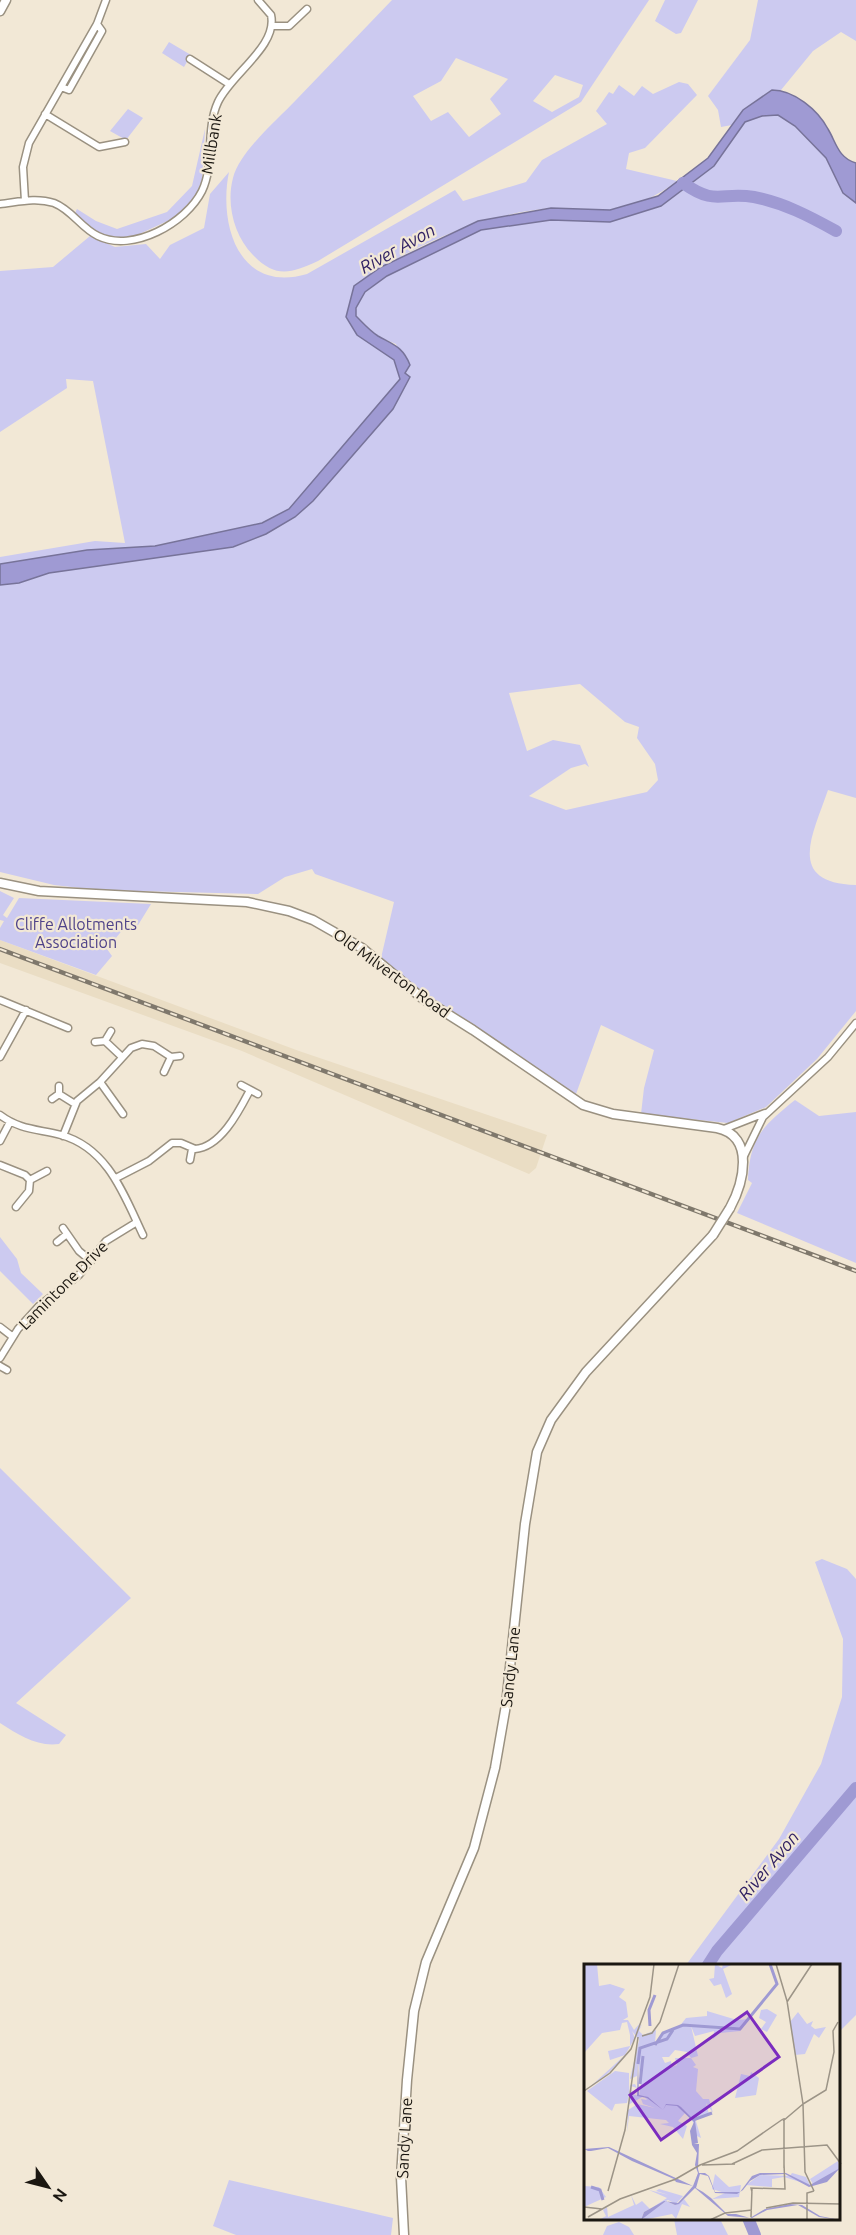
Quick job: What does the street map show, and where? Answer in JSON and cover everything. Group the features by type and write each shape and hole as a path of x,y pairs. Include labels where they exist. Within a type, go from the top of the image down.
{"street":[{"path":"0,11 6,0"},
{"path":"26,201 23,180 24,156 61,87 69,90 98,41 102,32 97,24 106,0"},
{"path":"258,0 270,12 272,26 289,26 307,9"},
{"name":"Millbank","path":"0,204 43,200 58,205 93,233 112,240 136,239 173,222 191,208 203,187 213,118 229,84 266,42 272,26"},
{"path":"190,59 229,84"},
{"path":"45,114 99,147 125,142"},
{"name":"Old Milverton Road","path":"0,883 48,892 247,902 289,911 314,920 362,948 417,995 583,1105 613,1114 724,1129"},
{"path":"0,999 68,1028"},
{"path":"0,1056 26,1010"},
{"path":"743,1158 755,1130 771,1109 815,1070 856,1023"},
{"path":"105,1041 111,1031"},
{"path":"95,1042 105,1041 122,1057"},
{"path":"63,1136 75,1104 100,1082 131,1048 142,1044 157,1047 171,1057 180,1056"},
{"path":"164,1072 171,1057"},
{"path":"100,1082 123,1114"},
{"path":"241,1085 258,1094"},
{"path":"52,1100 59,1094 59,1086"},
{"path":"116,1178 149,1161 172,1143 181,1143 192,1149 202,1148 215,1139 235,1116 250,1090"},
{"path":"59,1094 75,1104"},
{"path":"117,1104 124,1098"},
{"path":"724,1129 771,1109"},
{"path":"0,1115 25,1130 63,1136 92,1152 116,1178 143,1235"},
{"path":"0,1142 10,1122"},
{"path":"724,1129 734,1136 743,1158"},
{"path":"190,1160 192,1149"},
{"name":"Sandy Lane","path":"404,2235 401,2196 404,2116 414,2011 426,1962 474,1848 495,1768 506,1705 525,1524 537,1452 551,1420 586,1372 713,1235 730,1208 741,1184 743,1158"},
{"path":"0,1165 21,1173 30,1180"},
{"path":"30,1180 46,1171"},
{"path":"16,1207 29,1191 30,1180"},
{"name":"Lamintone Drive","path":"0,1358 13,1337 39,1306 75,1278 106,1241 137,1222"},
{"path":"63,1228 79,1251 91,1261"},
{"path":"57,1242 67,1234"},
{"path":"0,1327 13,1337"},
{"path":"0,1366 7,1370"}],"shaded area":[{"path":"772,90 789,93 812,108 824,122 841,153 856,163 856,203 843,193 826,158 795,126 778,115 762,116 745,122 714,166 661,206 610,222 551,220 481,230 387,276 365,292 356,308 356,316 375,334 401,350 410,365 405,373 410,377 393,409 313,501 295,517 266,534 233,547 49,573 19,583 0,585 0,564 87,550 155,546 262,523 289,509 400,379 394,360 357,335 346,317 354,286 381,267 478,221 551,208 610,210 658,196 708,158 743,110"},
{"path":"0,940 299,1051 547,1135 536,1168 529,1174 242,1051 0,963"}],"green space":[{"path":"392,0 649,0 581,102 318,261 292,271 284,272 269,268 246,247 236,229 230,198 237,168 260,136","holes":["456,58 508,79 490,99 501,114 469,137 448,112 431,121 413,96 441,81","555,75 583,85 579,97 552,112 533,101"]},
{"path":"665,0 698,0 681,33 676,34 655,21"},
{"path":"758,0 856,0 856,41 841,32 813,51 781,90 760,97 732,125 721,127 718,110 708,96 750,40"},
{"path":"169,42 191,55 184,67 162,53"},
{"path":"679,82 688,84 697,95 645,148 629,153 626,169 677,181 654,196 620,208 596,211 551,208 525,211 448,234 399,258 354,286 353,318 401,358 396,344 377,336 356,316 356,308 365,292 387,276 481,230 551,220 610,222 661,206 714,166 745,122 762,116 778,115 795,126 826,158 843,193 856,203 856,798 828,790 816,823 810,853 812,866 820,876 834,882 856,885 856,1011 817,1059 766,1107 728,1123 641,1114 644,1088 654,1050 601,1025 576,1094 456,1013 419,992 381,958 394,902 315,874 312,869 285,877 258,894 98,890 54,885 0,872 0,557 95,541 125,543 93,381 66,379 67,388 0,432 0,271 53,267 90,236 115,247 146,244 160,259 170,245 204,228 210,194 229,172 226,193 227,214 231,233 239,251 250,265 265,274 284,278 307,274 455,190 463,201 526,182 542,160 607,124 596,111 609,92 613,94 619,85 634,96 642,86 653,94","holes":["580,684 625,722 639,727 637,738 655,764 658,780 647,792 566,810 529,796 571,768 585,764 589,767 580,745 553,740 527,751 509,693"]},
{"path":"128,109 143,118 126,140 110,131"},
{"path":"205,129 202,180 196,195 176,217 133,237 114,238 94,231 74,215 77,209 96,221 117,229 167,212 192,186"},
{"name":"Cliffe Allotments Association","path":"0,891 14,898 3,915 7,918 19,898 151,904 135,930 124,928 107,949 112,956 96,975 0,940 0,928 4,921 0,920"},
{"path":"795,1100 819,1116 856,1112 856,1263 737,1213 752,1183 748,1180 749,1165 755,1143 774,1117"},
{"path":"0,1237 17,1259 21,1273 43,1294 33,1304 0,1271"},
{"path":"0,1468 131,1598 16,1703 66,1735 59,1744 36,1742 0,1723"},
{"path":"822,1559 847,1569 856,1579 856,2015 841,2030 841,1964 687,1964 779,1839 821,1764 842,1697 843,1639 815,1562"},
{"path":"229,2180 393,2218 391,2235 236,2235 213,2226"},
{"path":"674,2220 720,2220 728,2235 677,2235"},
{"path":"619,2222 629,2227 634,2235 603,2235 607,2226"}],"waterway":[{"path":"683,183 694,190 712,196 754,197 786,206 836,231"},
{"name":"River Avon","path":"709,1964 717,1951 856,1788"},
{"name":"River Avon","path":"749,2220 755,2235"}],"railway":[{"path":"0,949 856,1271"}]}
